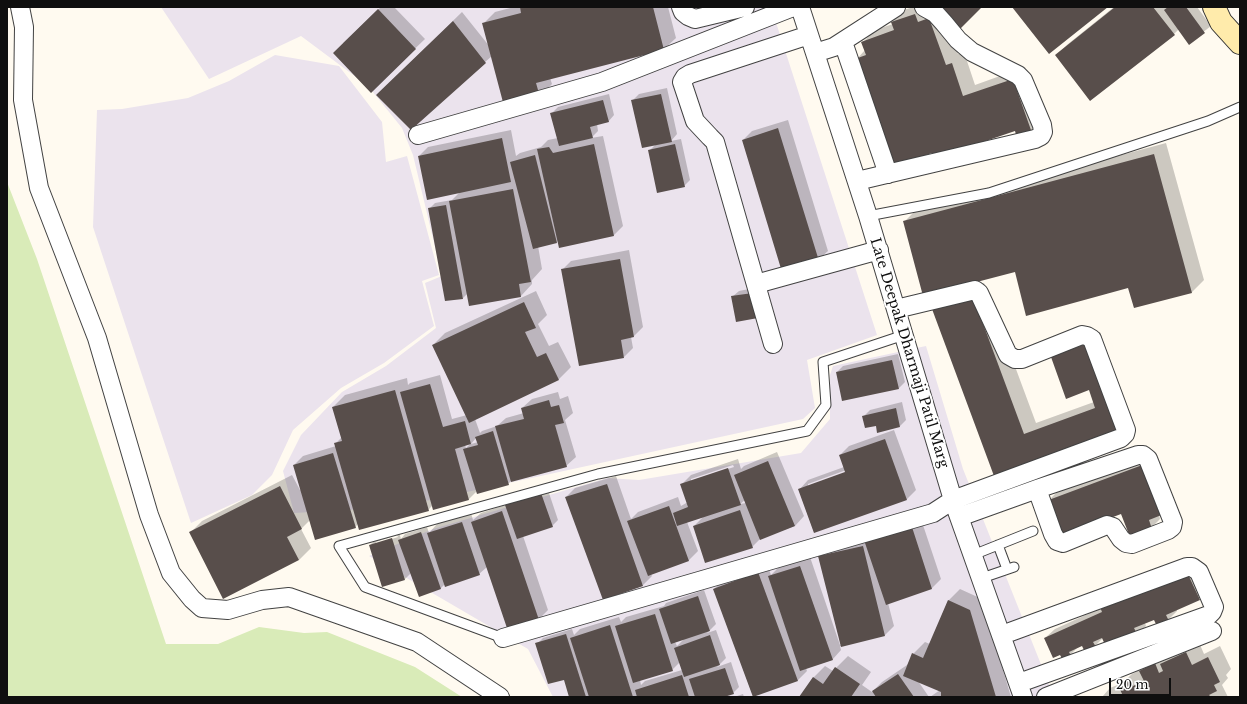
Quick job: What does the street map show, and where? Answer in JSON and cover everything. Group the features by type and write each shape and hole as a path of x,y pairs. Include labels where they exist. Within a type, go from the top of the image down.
{"street":[{"path":"20,7 24,27 23,100 39,188 97,338 149,515 170,573 192,599 202,608 228,610 262,600 289,597 417,642 500,697"},
{"path":"681,7 683,12 688,16 695,18 745,7"},
{"path":"418,135 602,82 793,7"},
{"name":"Late Deepak Dharmaji Patil Marg","path":"800,7 868,216 953,500 1021,690"},
{"path":"816,53 834,47 843,42 896,7"},
{"path":"857,182 1035,139 1041,136 1044,132 1023,80 1018,75 972,52 958,40 935,13 924,7"},
{"path":"1214,7 1221,22 1240,43"},
{"path":"773,344 715,142 695,121 682,82 685,77 690,74 809,35"},
{"path":"843,42 888,174"},
{"path":"756,284 878,250"},
{"path":"503,638 932,513 953,500 1120,438 1125,434 1126,430 1092,339 1088,336 1082,335 1022,359 1015,359 1008,355 979,293 975,290 896,310"},
{"path":"959,517 1037,489 1138,455 1143,455 1148,459 1173,522 1172,527 1132,544 1126,543 1121,539 1113,526 1107,525 1063,543 1057,541 1053,534 1037,489"},
{"path":"1002,635 1187,567 1192,567 1199,572 1214,607 1209,615 1021,690"},
{"path":"1046,697 1212,632"}],"lane":[{"path":"868,216 989,193 1208,121 1240,107"},
{"path":"503,638 365,587 339,546 598,474 807,430 826,406 822,362 904,335"},
{"path":"973,555 1033,531"},
{"path":"982,578 1010,568 998,545"}],"shaded area":[{"path":"161,7 771,7 877,335 807,360 815,408 803,419 398,507 294,513 283,471 301,435 342,392 386,366 436,328 425,283 442,276 413,155 402,128 368,86 301,36 209,79"},
{"path":"275,55 339,66 382,122 386,162 407,156 439,275 422,281 434,326 384,363 341,388 293,430 272,475 252,495 191,523 93,227 97,110 122,109 188,98 229,81"},
{"path":"926,346 963,469 1054,697 553,697 528,649 369,556 433,529 607,478 639,480 801,453 830,419 830,375 833,366"}],"green space":[{"path":"7,182 37,259 166,644 218,644 259,627 304,633 327,632 415,667 462,697 7,697"}],"building":[{"path":"520,7 653,7 664,50 536,83 540,97 504,106 482,23 521,13"},
{"path":"937,7 982,7 960,29"},
{"path":"1012,7 1108,7 1049,54"},
{"path":"1115,7 1153,7 1175,35 1090,101 1055,55"},
{"path":"1168,7 1186,7 1205,33 1189,45 1164,10"},
{"path":"378,9 416,49 371,93 333,53"},
{"path":"915,14 918,22 929,18 946,65 952,63 963,96 1013,79 1032,133 1017,138 1015,131 933,159 932,153 892,167 855,59 866,55 861,42 894,30 891,22"},
{"path":"453,21 486,63 411,130 376,95"},
{"path":"661,94 672,142 642,148 631,100"},
{"path":"603,100 609,122 590,127 593,138 559,146 550,113"},
{"path":"778,128 819,261 782,272 742,140"},
{"path":"502,138 511,182 427,200 418,156"},
{"path":"594,144 614,236 559,248 537,149 549,147 553,153"},
{"path":"675,144 685,187 657,193 648,150"},
{"path":"1154,154 1192,293 1134,308 1128,288 1026,316 1015,272 923,296 903,221"},
{"path":"535,155 557,243 533,249 510,162"},
{"path":"513,189 531,282 519,284 521,297 469,306 449,201"},
{"path":"446,205 463,299 445,301 428,208"},
{"path":"620,259 634,337 621,340 624,358 579,366 561,269"},
{"path":"753,293 758,318 736,322 731,296"},
{"path":"972,294 1024,434 1095,408 1089,390 1066,399 1051,357 1088,343 1120,430 994,476 932,309"},
{"path":"524,302 536,328 525,332 537,357 546,353 559,380 469,423 432,345"},
{"path":"892,360 899,389 842,401 836,372"},
{"path":"430,384 443,427 465,421 471,444 455,449 469,500 433,510 400,392"},
{"path":"395,390 429,511 359,530 334,443 342,441 332,407"},
{"path":"549,400 551,407 559,405 564,423 555,425 567,467 511,482 495,426 524,419 521,408"},
{"path":"896,408 900,427 877,433 876,426 865,428 862,416"},
{"path":"493,431 509,485 477,494 463,449 478,445 475,437"},
{"path":"885,439 907,500 814,533 798,489 845,472 839,455"},
{"path":"333,453 356,528 315,540 293,465"},
{"path":"768,461 795,526 760,540 734,475"},
{"path":"1145,464 1164,514 1149,520 1152,529 1130,537 1121,514 1060,537 1046,501"},
{"path":"728,468 741,505 677,526 673,513 688,507 680,484"},
{"path":"607,484 643,586 603,600 565,497"},
{"path":"280,486 302,529 287,537 299,560 223,599 189,532"},
{"path":"541,493 553,527 517,539 505,505"},
{"path":"669,506 689,561 648,576 627,521"},
{"path":"740,510 753,548 705,563 693,526"},
{"path":"502,511 539,620 508,631 471,522"},
{"path":"462,522 480,575 445,587 427,533"},
{"path":"911,524 932,589 886,605 864,540"},
{"path":"421,532 441,589 419,597 398,540"},
{"path":"392,538 405,580 382,587 369,545"},
{"path":"863,546 885,636 841,647 818,556"},
{"path":"800,566 833,660 800,671 768,576"},
{"path":"1186,570 1200,600 1166,615 1169,621 1157,626 1154,620 1134,628 1138,636 1107,649 1102,638 1093,642 1096,647 1085,652 1082,646 1069,652 1071,656 1063,660 1060,655 1053,658 1044,638 1102,612 1100,607"},
{"path":"758,572 798,681 753,697 713,589"},
{"path":"698,596 710,631 671,644 659,609"},
{"path":"948,600 970,610 996,697 941,697 941,692 903,676 912,653 923,658"},
{"path":"655,614 673,671 633,683 615,626"},
{"path":"610,625 633,697 589,697 570,638"},
{"path":"566,634 586,697 569,697 564,680 548,684 535,643"},
{"path":"710,635 720,665 684,677 674,648"},
{"path":"1186,652 1192,665 1208,657 1220,682 1214,685 1217,691 1209,695 1211,697 1120,697 1123,696 1118,685 1130,680 1133,686 1144,681 1139,671 1155,663 1159,673 1163,671 1160,664"},
{"path":"835,667 860,684 851,697 799,697 813,677 823,684"},
{"path":"725,668 734,694 724,697 695,697 689,679"},
{"path":"898,674 914,697 876,697 872,691"},
{"path":"682,675 689,697 637,697 635,690"}]}
